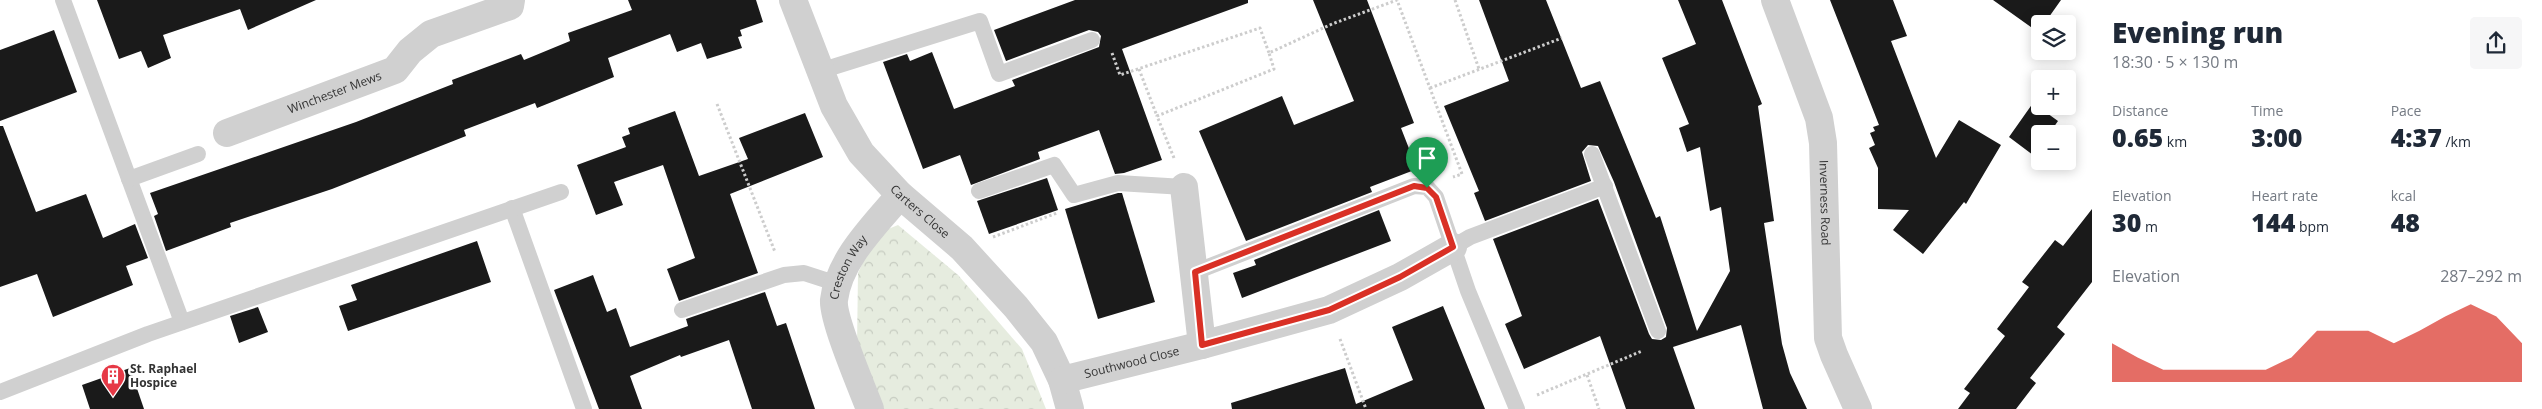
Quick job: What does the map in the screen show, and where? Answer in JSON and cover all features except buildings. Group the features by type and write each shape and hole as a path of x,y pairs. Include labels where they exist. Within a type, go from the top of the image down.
{"street":[{"name":"Winchester Mews","path":"227,133 395,70 410,51 431,34 510,6 511,0"},
{"name":"Carters Close","path":"793,0 834,106 861,153 900,194 962,248 1016,307 1044,342 1062,380 1070,409"},
{"name":"Inverness Road","path":"1775,0 1819,118 1823,143 1828,338 1858,409"},
{"path":"1184,187 1202,345"},
{"name":"Creston Way","path":"870,409 840,328 834,302 842,270 900,194"},
{"name":"Southwood Close","path":"1062,380 1202,345 1329,310 1400,277 1453,247"}],"lane":[{"path":"63,0 182,322"},
{"path":"820,71 980,21 999,74 1092,40"},
{"path":"129,179 198,154"},
{"path":"1592,154 1658,331"},
{"path":"979,191 1054,165 1074,195 1118,184 1184,187"},
{"path":"1195,272 1414,186 1427,188 1436,197 1468,291 1516,407"},
{"path":"1453,247 1470,237 1605,186"},
{"path":"0,392 182,322 561,192"},
{"path":"512,208 584,409"},
{"path":"682,310 784,275 804,273 838,284"}],"path":[{"path":"1269,53 1332,24 1397,0 1462,174 1427,188"},
{"path":"1455,0 1479,69"},
{"path":"1092,40 1109,42 1120,75 1260,28 1274,69 1157,116"},
{"path":"1430,88 1562,38"},
{"path":"1139,69 1184,187"},
{"path":"717,104 784,275"},
{"path":"962,248 1061,212 1074,195"},
{"path":"1329,310 1366,409"},
{"path":"1516,407 1643,350 1658,331"},
{"path":"1587,375 1599,409"}],"green space":[{"path":"898,225 958,275 1022,349 1046,409 884,409 857,346 858,273 876,234"}],"place":[{"name":"St. Raphael Hospice","path":"113,397"}],"route":[{"path":"1414,186 1427,188 1436,197 1453,247 1400,277 1329,310 1202,345 1195,272 1414,186"}]}
